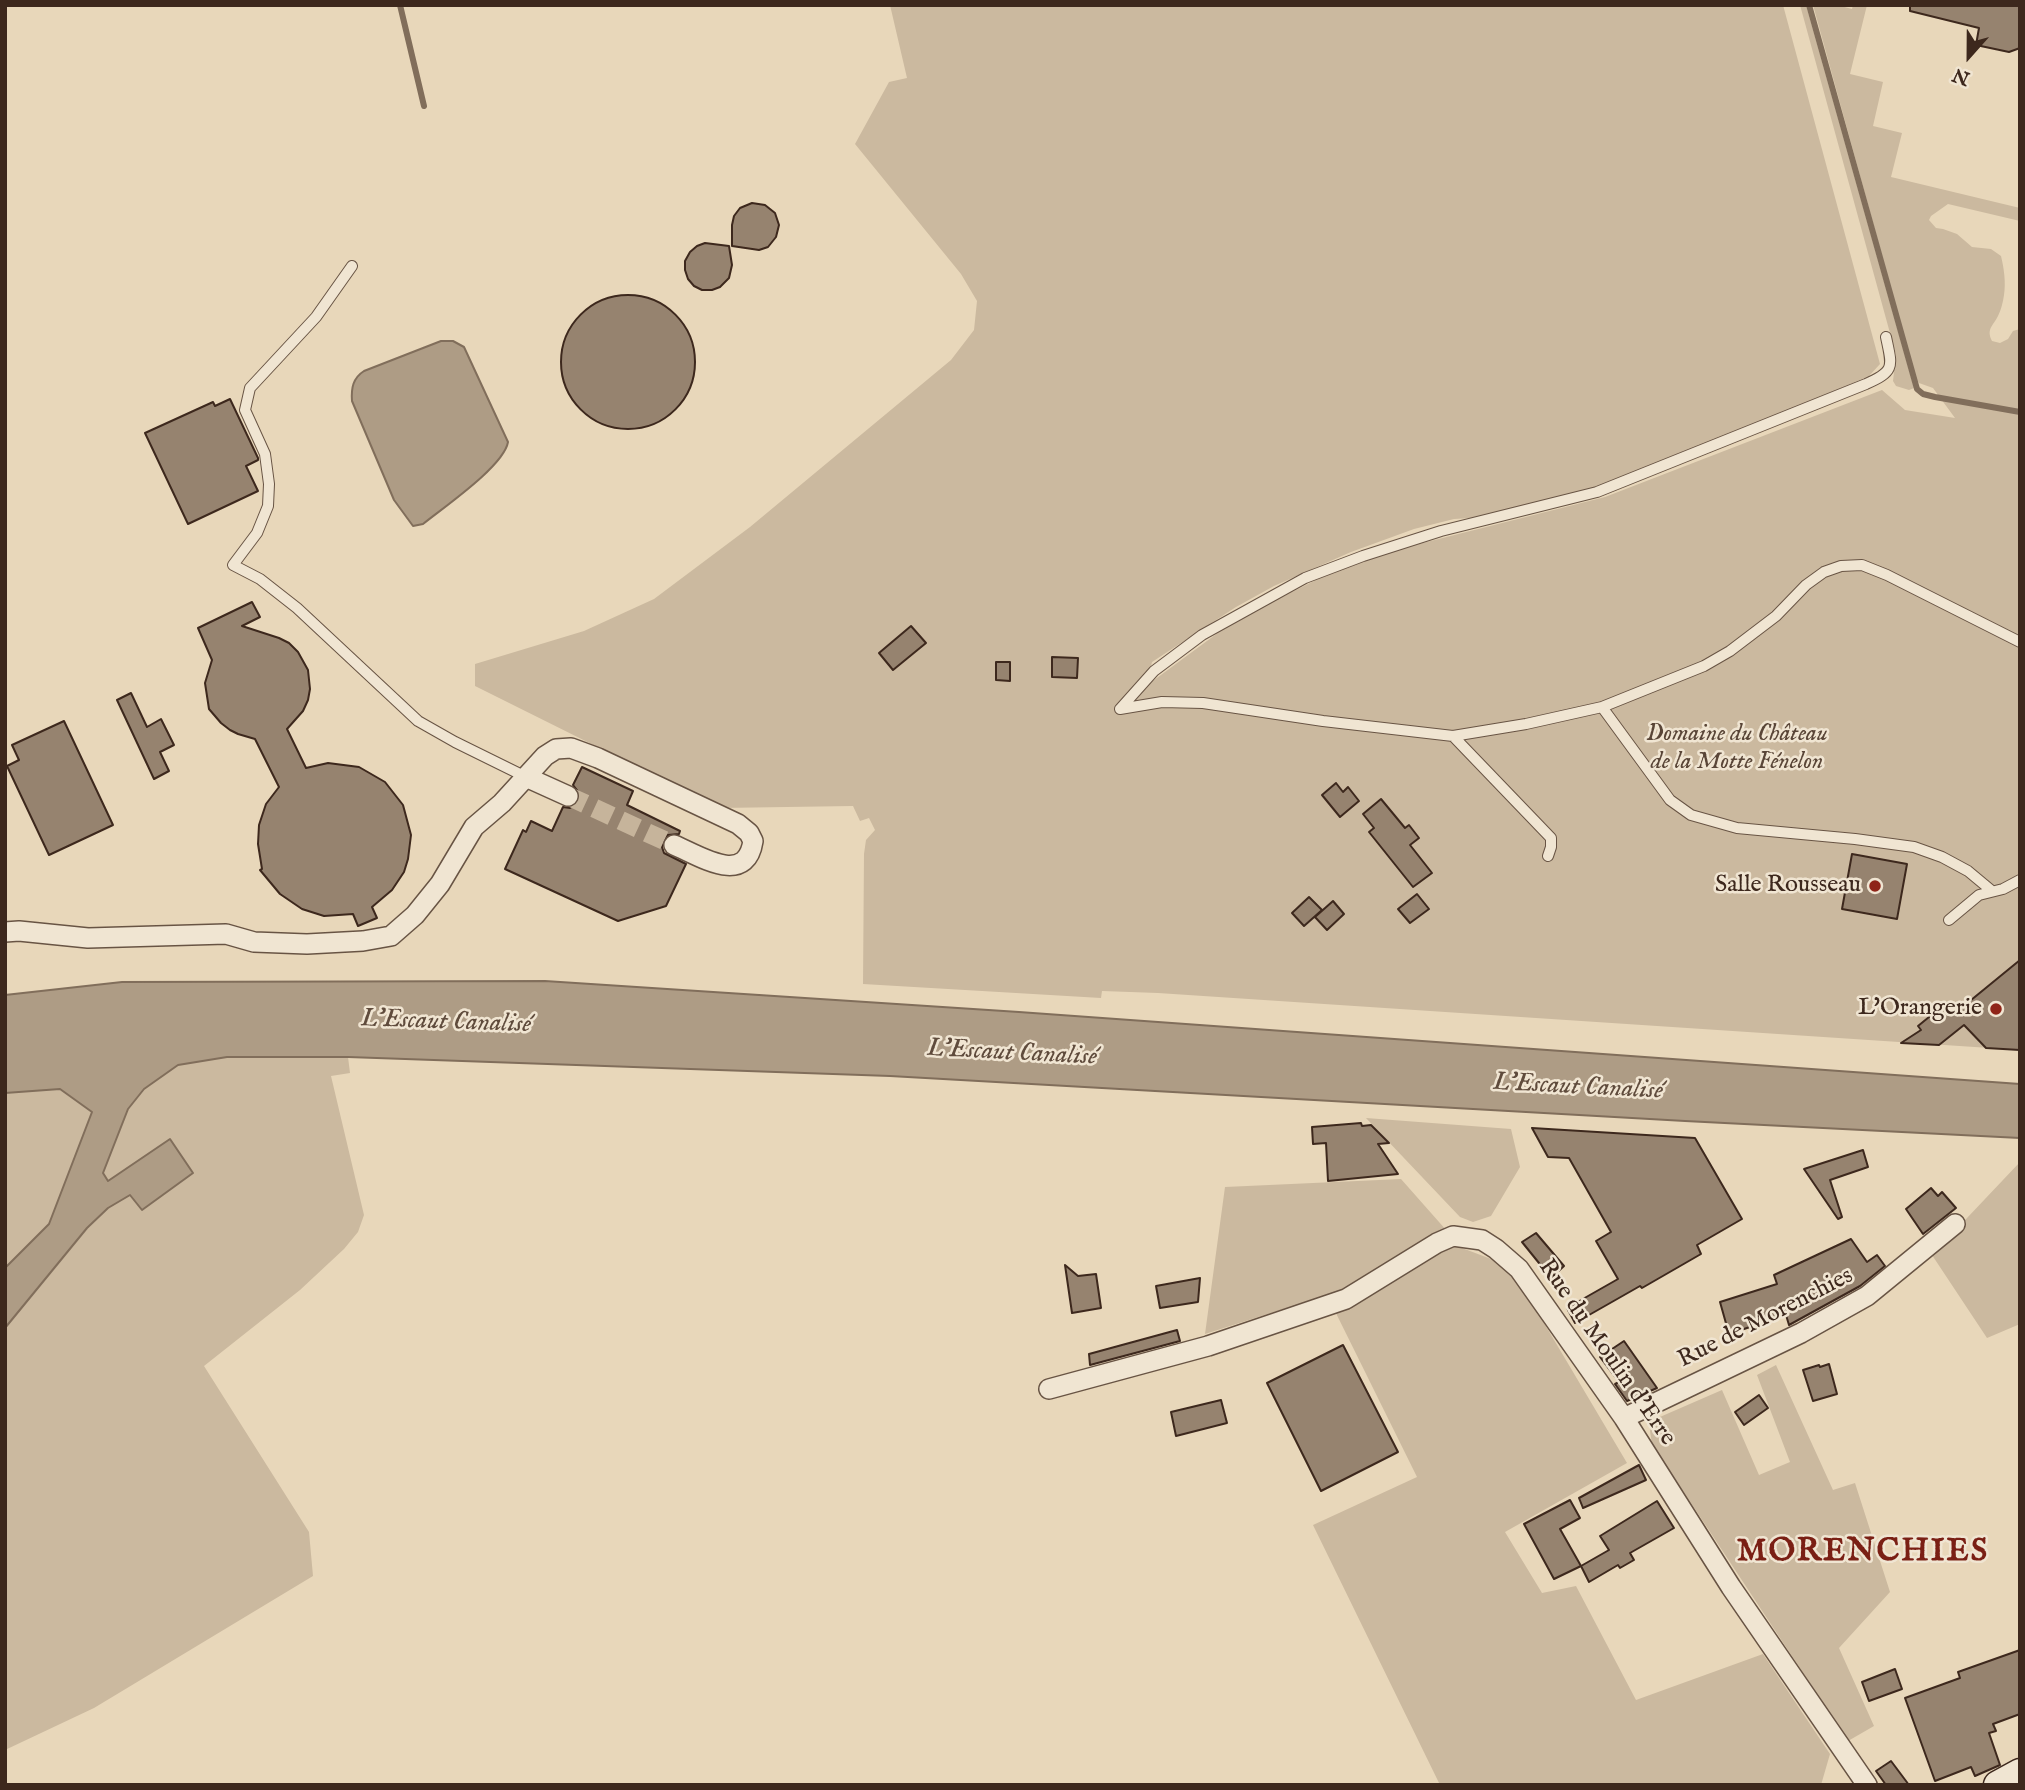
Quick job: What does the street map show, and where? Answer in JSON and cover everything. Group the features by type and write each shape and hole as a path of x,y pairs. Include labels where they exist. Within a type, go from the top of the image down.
{"street":[{"path":"5,932 88,938 226,934 254,942 307,943 363,941 391,936 415,915 440,884 474,827 545,756 556,749 571,748 598,758 738,824 754,841 748,858 741,864 731,866 674,845"},
{"path":"526,777 568,796"},
{"name":"Rue de Morenchies","path":"1624,1418 1801,1333 1867,1296 1955,1224"},
{"name":"Rue du Moulin d'Erre","path":"1049,1388 1208,1346 1346,1299 1453,1236 1482,1240 1519,1269 1624,1418 1731,1587 1867,1785"},
{"path":"1998,1785 2020,1773"}],"lane":[{"path":"352,265 316,317 250,388 245,410 265,454 269,484 268,506 257,533 233,565 260,579 297,608 418,721 526,777"},
{"path":"1886,337 1891,360 1889,370 1885,375 1866,384 1597,492 1441,531 1306,578 1202,635 1154,671 1120,709 1163,702 1203,704 1453,736 1526,724 1602,707 1704,666 1776,617 1806,585 1824,572 1841,566 1862,565 1887,575 2020,642"},
{"path":"1602,707 1670,800 1691,815 1737,828 1914,847 1968,871 1992,891"},
{"path":"1453,736 1551,838 1548,856"},
{"path":"1949,920 1979,895 2003,889 2020,880"}],"green space":[{"name":"Domaine du Château de la Motte Fénelon","path":"890,5 1783,5 1880,364 1869,376 1760,423 1598,487 1490,517 1454,519 1414,529 1351,552 1274,586 1236,607 1152,662 1146,686 1234,621 1322,577 1391,551 1605,497 1882,390 1905,410 1955,418 1933,388 1919,383 1916,379 1813,5 1837,5 1852,9 1853,5 1867,5 1850,74 1883,82 1873,126 1902,133 1891,177 2020,208 2020,221 1948,204 1929,220 1936,228 1957,234 1972,247 1991,249 2001,256 2004,295 1999,314 1990,330 1990,337 1992,341 2000,343 2008,339 2013,331 2020,329 2020,1050 1158,993 1102,991 1101,998 863,984 864,854 866,840 875,830 869,818 860,821 853,806 720,808 475,686 475,664 584,631 654,599 750,527 951,360 974,330 977,301 961,274 855,144 889,82 907,78"},
{"path":"1800,5 1806,5 1914,388 1909,390 1896,386 1893,381 1896,355"},
{"path":"227,1057 348,1057 350,1073 331,1076 364,1215 358,1232 344,1249 300,1290 204,1366 309,1532 313,1576 94,1708 5,1750 5,1328 87,1229 108,1208 130,1195 142,1210 192,1173 108,1181 103,1173 128,1109 144,1089 178,1065"},
{"path":"60,1089 92,1112 49,1224 5,1268 5,1093"},
{"path":"1366,1118 1511,1129 1520,1167 1491,1216 1473,1222 1460,1217"},
{"path":"2020,1162 2020,1324 1987,1338 1932,1255"},
{"path":"1401,1179 1462,1248 1499,1262 1525,1291 1627,1463 1505,1532 1542,1593 1576,1586 1636,1700 1763,1654 1830,1754 1821,1785 1440,1785 1313,1525 1417,1477 1327,1295 1205,1334 1225,1187"},
{"path":"1776,1365 1833,1490 1855,1483 1890,1592 1839,1648 1874,1726 1848,1741 1652,1444 1650,1431 1653,1420 1722,1390 1759,1475 1790,1462 1757,1375"}],"water":[{"path":"441,341 453,341 464,347 508,442 496,463 472,486 423,524 413,526 394,500 352,401 352,388 357,377 364,371"},
{"name":"L'Escaut Canalisé","path":"545,981 2020,1084 2020,1138 890,1076 348,1057 227,1057 178,1065 144,1089 128,1109 103,1173 108,1181 170,1139 193,1173 142,1210 130,1195 108,1208 87,1228 5,1328 5,1268 49,1224 92,1112 60,1089 5,1093 5,995 122,982"}],"building":[{"path":"1910,5 2020,5 2020,48 2009,52 1976,45 1979,28 1910,11"},
{"path":"752,203 765,205 775,213 779,225 776,237 768,247 759,250 732,246 734,216 740,208"},
{"path":"705,243 729,246 732,265 729,278 720,287 712,290 702,290 694,286 685,270 685,261 690,252"},
{"path":"628,295 654,300 675,315 690,336 695,362 690,388 675,409 654,424 628,429 602,424 581,409 566,388 561,362 566,336 581,315 602,300"},
{"path":"230,399 258,458 246,466 258,491 188,524 145,433 213,402 215,406"},
{"path":"252,602 260,617 242,626 289,643 298,652 308,670 308,700 303,711 287,729 306,768 328,763 359,767 385,782 403,805 411,835 404,872 392,890 372,907 377,918 358,926 353,914 324,916 302,909 280,894 260,870 259,825 266,804 279,787 255,739 230,730 209,709 205,683 212,660 198,628"},
{"path":"911,626 926,643 893,670 879,653"},
{"path":"1052,657 1078,658 1077,678 1052,677"},
{"path":"996,662 1010,662 1010,681 996,680"},
{"path":"131,693 147,727 161,719 174,745 160,752 169,771 154,779 117,700"},
{"path":"64,721 113,825 49,855 7,766 19,760 12,745"},
{"path":"582,767 633,791 627,805 680,831 679,834 668,835 663,841 664,853 686,864 666,906 618,921 505,869 523,830 526,832 531,821 552,831 563,807 570,808 579,802 580,794 573,785"},
{"path":"1336,783 1343,792 1348,787 1359,801 1340,817 1322,795"},
{"path":"1381,799 1405,828 1409,825 1419,838 1410,845 1432,873 1413,887 1369,832 1374,828 1363,814"},
{"name":"Salle Rousseau","path":"1852,854 1907,864 1897,919 1842,909"},
{"path":"1417,894 1429,909 1410,923 1398,909"},
{"path":"1309,897 1322,910 1304,926 1292,913"},
{"path":"1333,901 1344,914 1327,930 1315,917"},
{"path":"2020,960 2020,1050 1986,1048 1964,1025 1939,1045 1901,1043 1921,1030 1918,1026 1945,1004 1954,1014"},
{"path":"1361,1123 1362,1126 1371,1125 1389,1143 1378,1144 1398,1174 1328,1181 1326,1143 1313,1144 1312,1127"},
{"path":"1532,1128 1695,1138 1742,1219 1697,1245 1701,1254 1575,1323 1567,1308 1618,1279 1596,1241 1611,1232 1569,1158 1548,1157"},
{"path":"1863,1150 1868,1167 1830,1180 1842,1217 1838,1219 1804,1169"},
{"path":"1931,1188 1938,1196 1942,1192 1956,1208 1923,1234 1906,1209"},
{"path":"1536,1233 1564,1266 1550,1279 1522,1242"},
{"path":"1851,1239 1867,1262 1877,1255 1885,1266 1860,1286 1789,1325 1786,1315 1729,1334 1720,1302 1777,1284 1774,1275"},
{"path":"1065,1265 1078,1276 1096,1274 1101,1308 1072,1313"},
{"path":"1200,1278 1198,1302 1160,1308 1156,1286"},
{"path":"1177,1330 1180,1341 1090,1365 1089,1354"},
{"path":"1624,1341 1657,1388 1627,1401 1615,1384 1619,1382 1600,1357"},
{"path":"1343,1345 1398,1452 1321,1491 1267,1383"},
{"path":"1829,1364 1837,1394 1813,1401 1803,1370"},
{"path":"1759,1395 1768,1408 1744,1425 1735,1412"},
{"path":"1221,1400 1227,1423 1176,1436 1171,1412"},
{"path":"1639,1465 1646,1480 1583,1508 1579,1498"},
{"path":"1570,1500 1580,1518 1560,1529 1581,1566 1554,1579 1524,1524"},
{"path":"1657,1501 1674,1528 1630,1553 1634,1560 1620,1568 1618,1565 1589,1582 1581,1566 1609,1550 1600,1536"},
{"path":"2020,1650 2020,1714 1993,1724 1996,1731 1989,1733 2000,1765 1975,1776 1971,1767 1935,1781 1905,1698 1960,1678 1958,1672"},
{"path":"1895,1669 1902,1689 1869,1701 1862,1682"},
{"path":"1891,1761 1909,1785 1886,1785 1876,1771"}],"waterway":[{"path":"400,5 424,106"},
{"path":"1809,5 1917,389 1923,394 1935,397 2020,412"}],"tunnel":[{"path":"568,796 674,845"}],"place":[{"name":"Salle Rousseau","path":"1875,886"},
{"name":"L'Orangerie","path":"1996,1009"}],"district":[{"name":"MORENCHIES","path":"1863,1553"}]}
